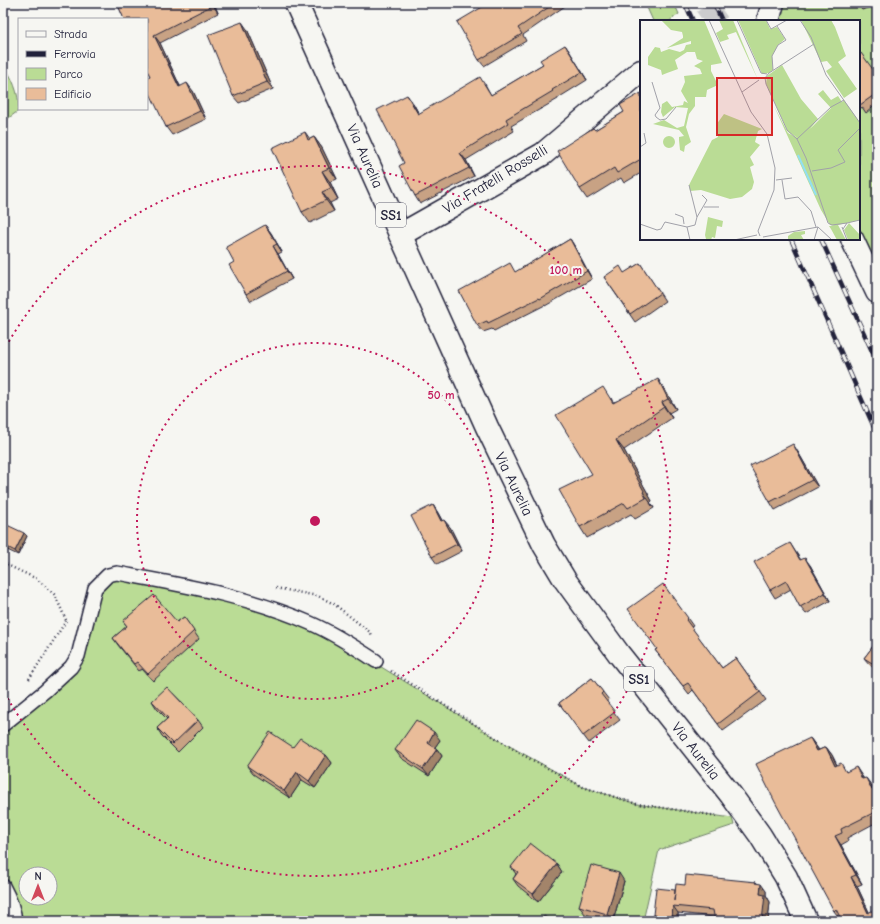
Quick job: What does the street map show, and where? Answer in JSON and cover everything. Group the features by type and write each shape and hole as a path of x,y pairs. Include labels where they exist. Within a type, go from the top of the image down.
{"main road":[{"name":"Via Aurelia","path":"296,3 494,441 544,545 565,580 619,654 746,816 786,877 806,921"},
{"path":"768,20 773,3"},
{"name":"Via Fratelli Rosselli","path":"400,235 543,154 640,72"},
{"path":"852,240 877,292"}],"lane":[{"path":"3,725 45,691 71,667 78,656 95,588 108,576 117,573 222,593 294,616 326,631 376,661"},
{"path":"3,886 14,912 15,921"}],"path":[{"path":"3,563 37,579 55,595 66,620"},
{"path":"28,679 70,614"},
{"path":"376,661 425,694 521,754 583,787 655,807 732,818 746,816"}],"green space":[{"path":"645,3 674,3 679,14 670,20 653,20"},
{"path":"783,3 877,3 877,273 860,238 860,20 774,20"},
{"path":"3,64 14,85 18,97 18,110 20,110 3,122"},
{"path":"117,573 310,623 506,744 583,787 637,804 732,818 734,825 659,850 643,921 613,921 624,881 609,921 14,921 3,892 3,725 71,667 95,588","holes":["118,645 175,649 140,671","173,693 182,702 166,718 157,709","299,755 315,788 302,780 289,798"]}],"building":[{"path":"117,3 212,3 213,5 154,35 179,87 187,83 200,111 166,127 148,89 148,77 150,76 148,72 148,18 124,18"},
{"path":"489,3 503,3 506,7 512,3 555,3 518,28 522,34 479,60 457,22"},
{"path":"242,22 267,82 233,96 208,35"},
{"path":"565,45 582,72 506,119 508,123 460,153 469,168 415,196 399,166 404,163 377,110 407,95 418,114 480,77 491,95 543,64 540,60"},
{"path":"861,53 877,75 877,93 860,105"},
{"path":"640,94 640,160 617,173 614,168 580,189 557,151 593,128 595,130 624,112 620,105"},
{"path":"305,132 308,140 314,137 329,168 322,171 331,188 322,192 326,200 302,212 272,148"},
{"path":"265,225 277,244 273,246 287,271 246,294 229,265 234,262 226,247"},
{"path":"570,239 587,271 540,299 539,298 488,323 487,321 477,325 459,291 510,263 515,272"},
{"path":"640,263 660,293 630,314 604,277 620,266 624,273"},
{"path":"658,379 668,399 662,402 664,407 616,440 644,491 643,492 646,498 628,508 624,503 580,527 559,490 592,474 556,415 603,387 613,403"},
{"path":"793,444 812,480 770,502 750,466"},
{"path":"433,505 441,521 444,520 457,544 432,557 411,516"},
{"path":"7,525 24,533 15,551 3,545 3,534"},
{"path":"790,543 800,560 805,558 825,593 800,607 786,581 770,590 754,562"},
{"path":"663,584 688,618 686,620 722,668 736,658 760,692 718,724 688,683 683,686 655,650 657,649 628,609"},
{"path":"154,595 177,622 184,617 194,631 148,674 137,662 134,664 113,638 127,626 123,621"},
{"path":"877,641 877,666 864,658"},
{"path":"592,678 603,692 601,694 615,712 583,736 559,703"},
{"path":"167,687 198,720 173,744 157,728 168,718 152,701"},
{"path":"416,720 434,732 428,743 437,749 423,769 395,750"},
{"path":"270,732 293,747 300,738 326,755 309,781 297,772 284,791 247,766"},
{"path":"810,738 817,751 826,747 835,766 841,763 846,772 856,767 862,779 866,778 872,790 877,788 877,811 841,829 842,833 835,836 856,875 851,877 868,913 877,908 877,921 842,921 836,909 834,911 756,764"},
{"path":"530,843 557,864 533,894 513,879 518,872 511,867"},
{"path":"591,865 619,873 607,914 579,906"},
{"path":"686,875 756,882 755,883 761,884 760,894 765,895 762,921 715,921 713,910 673,906 672,917 653,915 656,888 675,890 674,901 676,884 685,885"},
{"path":"544,916 552,921 541,921"}],"tunnel":[{"path":"704,20 728,3"}],"railway":[{"path":"685,3 693,20"},
{"path":"714,3 722,20"},
{"path":"791,240 877,434"},
{"path":"821,240 877,362"}]}
